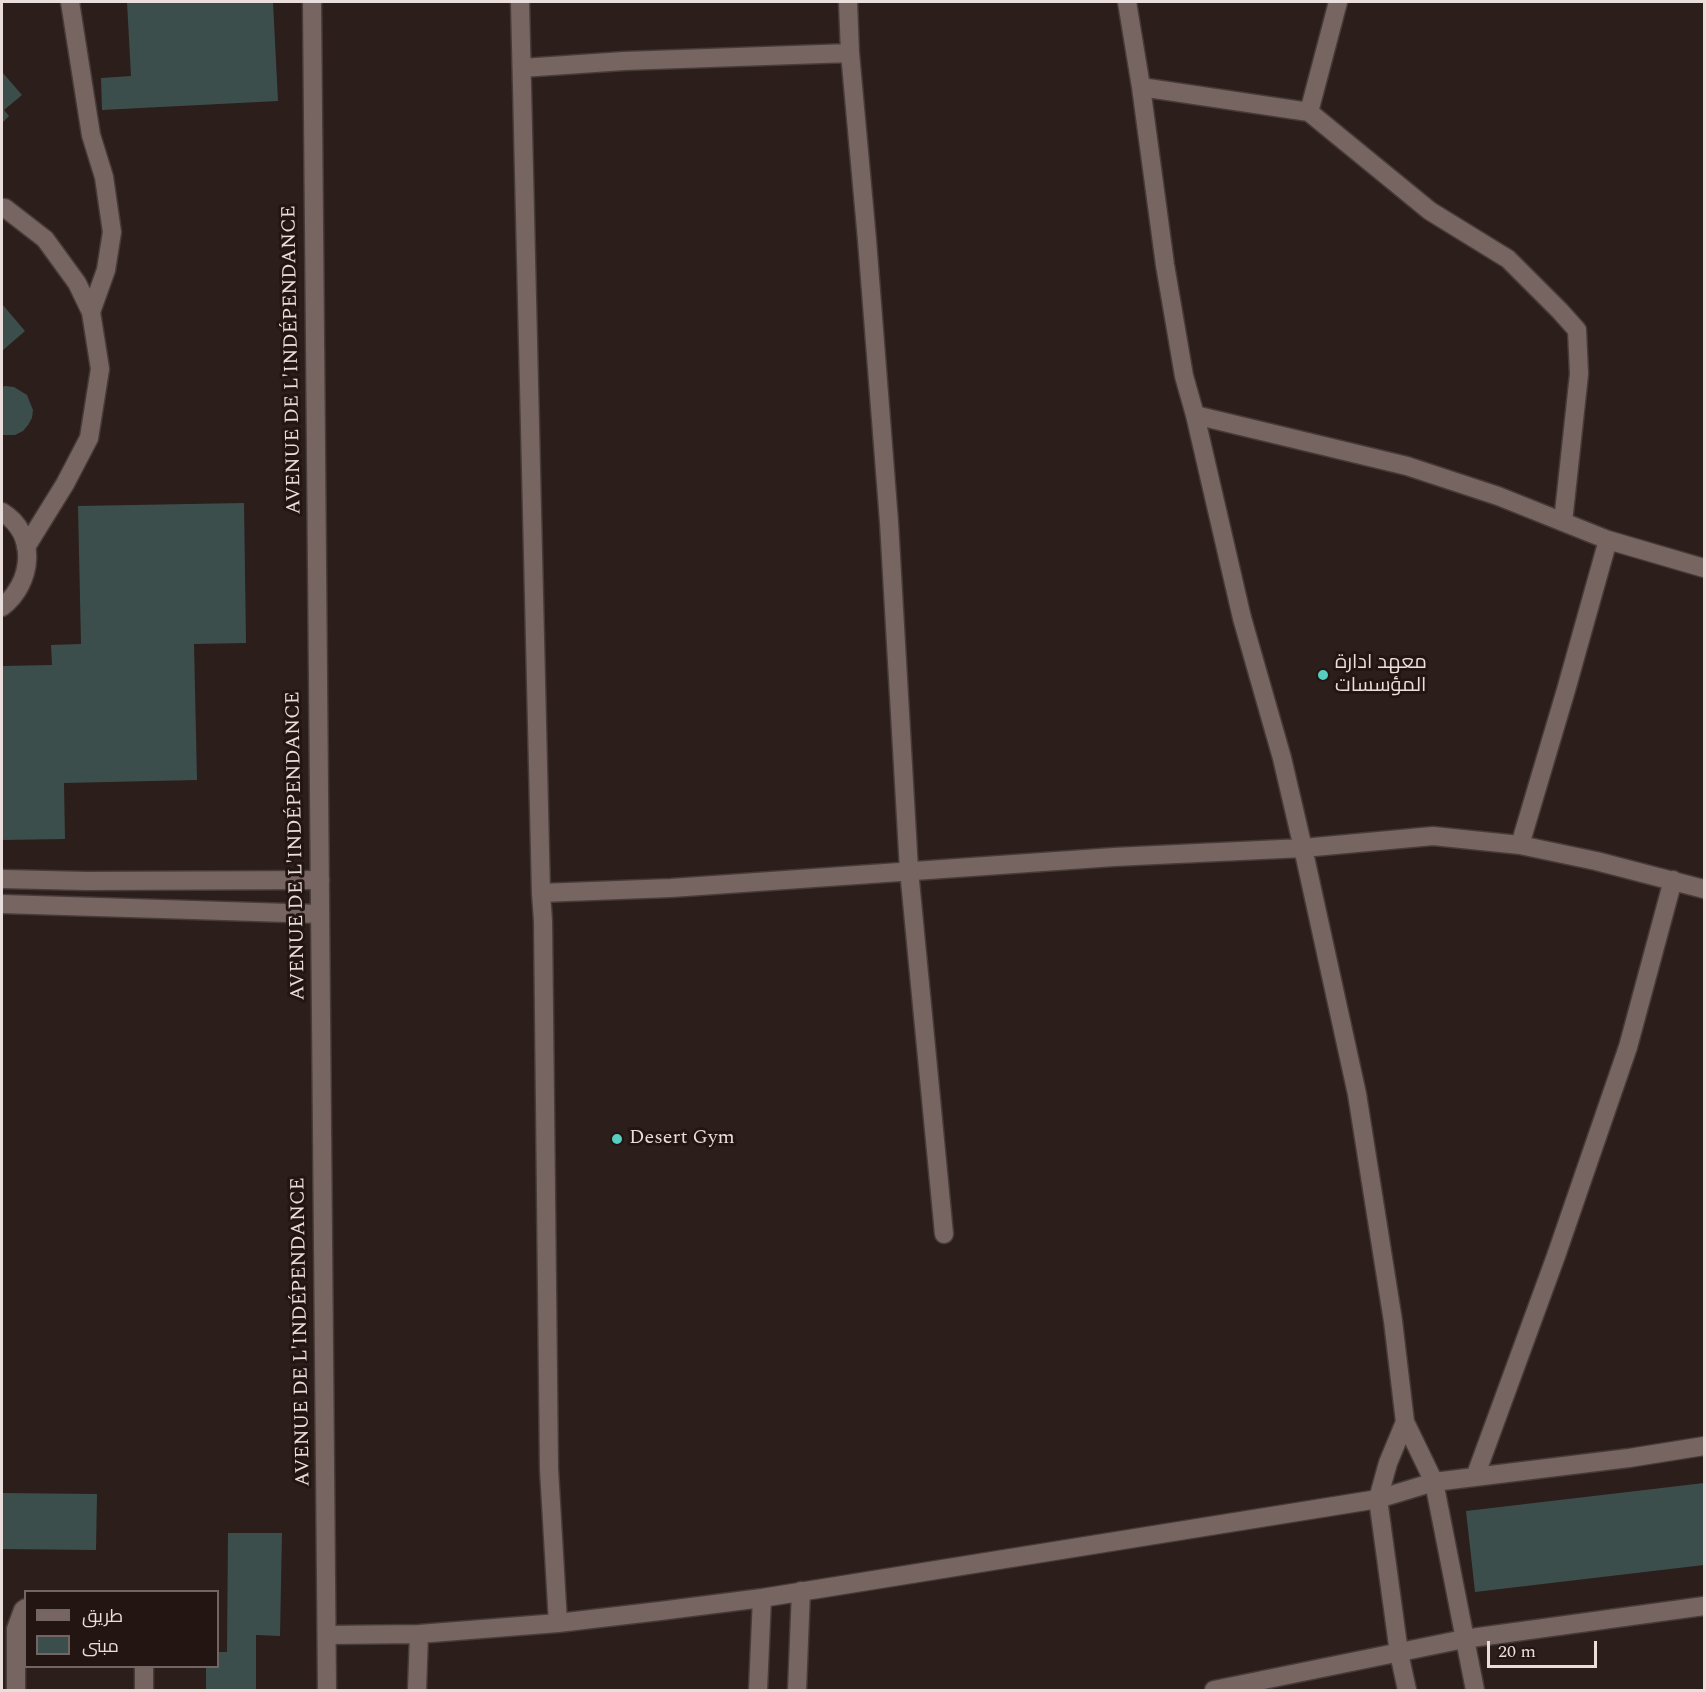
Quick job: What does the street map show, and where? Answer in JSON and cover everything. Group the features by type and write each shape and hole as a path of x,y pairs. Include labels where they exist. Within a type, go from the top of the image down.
{"street":[{"path":"70,2 91,135 104,177 112,232 106,270 91,312"},
{"name":"AVENUE DE L'INDÉPENDANCE","path":"312,2 327,1690"},
{"path":"520,2 543,921 549,1470 558,1623"},
{"path":"848,2 850,53 889,522 909,870 944,1234"},
{"path":"1126,2 1184,376 1242,618 1282,758 1304,848 1357,1094 1391,1310 1405,1422 1434,1482 1475,1690"},
{"path":"1309,112 1338,2"},
{"path":"522,68 850,53"},
{"path":"1141,87 1309,112 1430,211 1508,259 1560,311 1577,330 1580,374 1563,522"},
{"path":"2,208 45,239 77,283 91,312 100,369 89,438 65,484 26,546"},
{"path":"1195,415 1407,466 1497,496 1608,540 1704,568"},
{"path":"2,512 19,529 26,546 27,565 22,584 2,607"},
{"path":"1520,845 1608,540"},
{"path":"541,893 671,888 1114,857 1304,848 1433,836 1520,845 1596,861 1704,889"},
{"path":"2,879 320,880"},
{"path":"1475,1477 1556,1256 1628,1047 1673,880"},
{"path":"2,904 320,914"},
{"path":"1405,1422 1388,1463 1378,1498 1399,1653 1407,1690"},
{"path":"327,1635 419,1634 558,1623 762,1598 1378,1498 1434,1482 1704,1446"},
{"path":"797,1690 801,1591"},
{"path":"758,1690 762,1598"},
{"path":"1214,1690 1464,1639 1704,1606"},
{"path":"15,1690 16,1629 24,1609"},
{"path":"417,1690 419,1634"},
{"path":"144,1668 144,1690"}],"building":[{"path":"127,2 273,2 278,101 102,110 101,78 131,76"},
{"path":"2,72 22,95 4,110 9,116 2,123"},
{"path":"2,304 25,331 2,351"},
{"path":"2,387 14,387 27,395 33,410 28,425 15,435 2,435"},
{"path":"244,503 246,643 194,644 197,780 64,783 65,839 2,840 2,666 52,665 51,645 81,644 78,506"},
{"path":"1704,1483 1704,1565 1475,1592 1466,1511"},
{"path":"2,1493 97,1494 96,1550 2,1549"},
{"path":"228,1533 282,1533 280,1636 256,1635 256,1690 206,1690 206,1668 219,1668 219,1652 227,1652"}],"place":[{"name":"معهد ادارة المؤسسات","path":"1323,675"},
{"name":"Desert Gym","path":"617,1139"}]}
